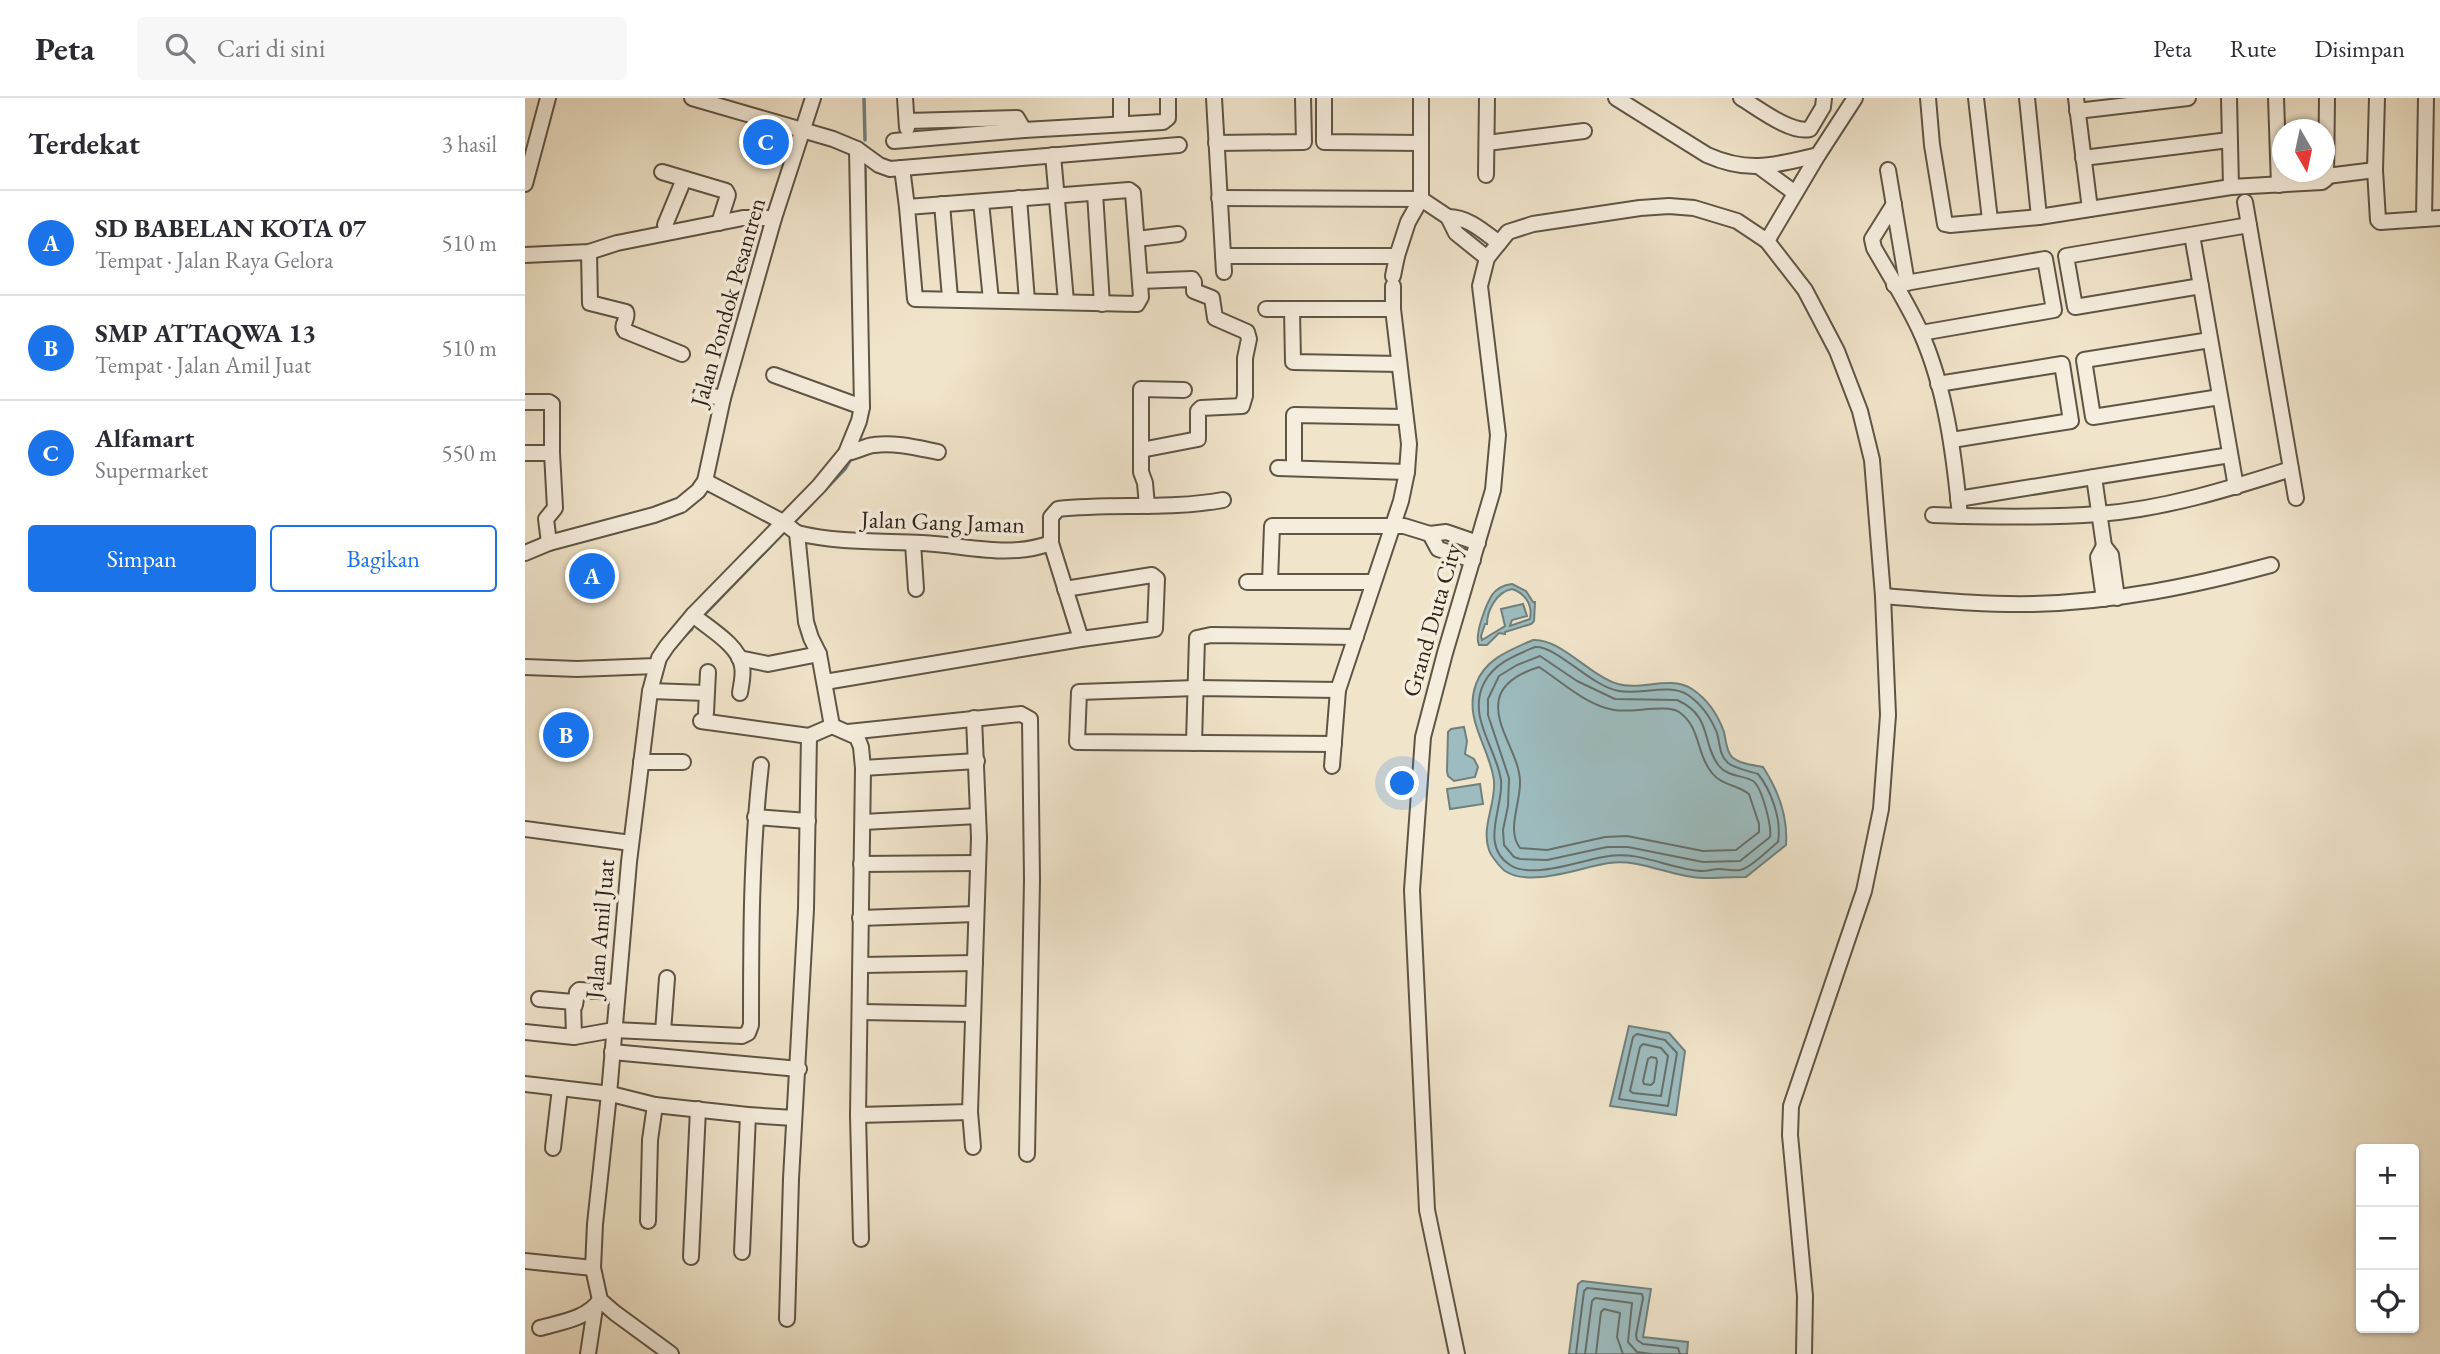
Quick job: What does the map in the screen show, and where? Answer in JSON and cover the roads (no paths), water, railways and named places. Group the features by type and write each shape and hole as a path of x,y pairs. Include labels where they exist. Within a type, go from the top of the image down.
{"street":[{"path":"525,184 548,98"},
{"path":"692,98 804,130 857,149 882,166 902,168 1179,145"},
{"name":"Jalan Pondok Pesantren","path":"705,481 723,398 774,218 813,98"},
{"path":"905,98 907,121 900,141 1166,121 1168,98"},
{"path":"1121,98 1121,123"},
{"path":"1214,98 1224,272"},
{"path":"1216,143 1304,142 1303,98"},
{"path":"1324,98 1324,142 1421,143"},
{"path":"1332,766 1338,690 1407,472 1409,444 1393,309 1393,281 1397,256 1408,222 1421,199 1421,98"},
{"path":"1486,175 1487,98"},
{"path":"1616,98 1722,162 1761,168 1818,155"},
{"path":"1741,98 1793,129 1804,130 1810,129 1823,107 1824,98"},
{"path":"1767,241 1855,98"},
{"path":"1928,98 1944,222 1950,225 2039,217 2231,187 2322,182"},
{"path":"1976,98 1990,220"},
{"path":"2027,98 2039,217"},
{"path":"2089,209 2076,104 2188,98"},
{"path":"2229,98 2231,187"},
{"path":"2276,98 2279,185"},
{"path":"2327,98 2327,119"},
{"path":"2377,98 2375,170 2378,221 2440,218"},
{"path":"2424,219 2426,98"},
{"path":"907,121 1017,118 1024,130"},
{"path":"1487,143 1584,131"},
{"path":"2083,158 2229,140"},
{"name":"Jalan Amil Juat","path":"588,1354 597,1304 593,1268 595,1224 615,1052 617,992 631,842 641,762 657,692 656,666 662,652 693,615 790,527 846,453 859,421 862,407 857,149"},
{"path":"1052,155 1066,301"},
{"path":"902,168 917,300 950,298 1102,304 1138,304 1140,300 1132,192 907,207"},
{"path":"1761,168 1795,193"},
{"path":"1888,170 1894,204 1901,284"},
{"path":"2335,175 2375,170"},
{"path":"662,172 726,191 728,195 719,223"},
{"path":"665,225 684,179"},
{"path":"1095,193 1102,304"},
{"path":"1019,198 1027,301"},
{"path":"1219,198 1421,199 1448,218 1456,233 1487,258"},
{"path":"981,202 991,300"},
{"path":"2245,202 2296,498"},
{"path":"942,204 950,298"},
{"path":"1894,204 1873,239 1874,248 1901,284 1938,384 1952,440 1960,516"},
{"name":"Grand Duta City","path":"1457,1354 1426,1210 1412,890 1423,737 1493,490 1498,435 1480,286 1487,258 1508,232 1532,224 1669,206 1694,208 1737,221 1767,241 1805,290 1837,351 1860,411 1872,460 1884,596 1888,715 1881,809 1864,891 1791,1106 1790,1135 1805,1296 1804,1354"},
{"path":"525,254 589,252 630,240 750,217 774,218"},
{"path":"1448,218 1460,217 1499,243"},
{"path":"2201,286 2075,307 2066,256 2249,225"},
{"path":"1137,239 1178,234"},
{"path":"2192,235 2236,487"},
{"path":"589,252 590,303 626,312 623,327 625,331 682,354"},
{"path":"1223,256 1397,256"},
{"path":"1901,284 2045,259 2054,310 1921,333"},
{"path":"1140,281 1192,279 1193,291 1212,298 1215,318 1242,328 1249,339 1242,406 1201,408 1198,411 1198,439 1141,450"},
{"path":"1266,309 1393,309"},
{"path":"1292,309 1293,362 1399,364"},
{"path":"2210,340 2084,360 2093,417 2220,397"},
{"path":"1938,384 2062,364 2071,421 1952,440"},
{"path":"774,375 862,407"},
{"path":"1147,506 1141,472 1141,389 1184,390"},
{"path":"701,394 723,398"},
{"path":"525,402 552,404 555,508 546,519 549,543"},
{"path":"1294,468 1294,415 1405,417"},
{"path":"846,453 874,445 907,446 938,452"},
{"path":"525,453 552,453"},
{"path":"1958,499 2231,455"},
{"path":"1278,468 1407,472"},
{"path":"1933,515 2038,517 2101,514 2167,503 2236,487 2291,469"},
{"path":"2094,477 2104,546 2111,555 2111,599"},
{"path":"525,553 549,543 681,505 698,491 705,481"},
{"name":"Jalan Gang Jaman","path":"705,481 790,527 835,540 1018,551 1051,543 1051,517 1056,509 1106,505 1204,504 1223,500"},
{"path":"1270,582 1272,526 1404,526 1430,534 1446,532 1478,543"},
{"path":"790,527 806,622 819,654 832,726"},
{"path":"1430,534 1438,549 1473,561"},
{"path":"913,543 916,589"},
{"path":"1051,543 1081,639"},
{"path":"1884,596 1965,603 2020,604 2111,599 2203,583 2271,565"},
{"path":"825,682 1156,629 1157,579 1152,575 1065,589"},
{"path":"1247,582 1374,582"},
{"path":"693,615 731,647 739,658 743,669 740,694"},
{"path":"1194,743 1198,638 1211,635 1356,637"},
{"path":"739,658 768,664 819,654"},
{"path":"525,667 656,666"},
{"path":"708,672 703,717 809,736 832,726 857,737 860,743 863,768 858,1115 861,1239"},
{"path":"1334,744 1077,742 1079,692 1196,688 1338,690"},
{"path":"657,692 706,693"},
{"path":"848,732 1021,714 1030,718 1032,880 1027,1154"},
{"path":"973,1147 970,1112 978,816 975,718"},
{"path":"787,1319 809,821 809,736"},
{"path":"863,768 977,761"},
{"path":"641,762 683,762"},
{"path":"525,1032 574,1037 617,1030 742,1036 749,1031 755,817 761,765"},
{"path":"863,822 978,816"},
{"path":"755,817 809,821"},
{"path":"525,829 631,842"},
{"path":"861,864 977,863"},
{"path":"860,918 976,914"},
{"path":"862,965 975,963"},
{"path":"663,1032 667,978"},
{"path":"574,1037 577,992 617,992"},
{"path":"538,999 569,1001 575,1005"},
{"path":"860,1012 972,1014"},
{"path":"615,1052 799,1069"},
{"path":"525,1084 611,1094 655,1105 794,1118"},
{"path":"553,1147 560,1088"},
{"path":"648,1221 650,1140 655,1105"},
{"path":"691,1257 698,1109"},
{"path":"858,1115 970,1112"},
{"path":"741,1252 748,1115"},
{"path":"525,1261 593,1268"},
{"path":"540,1328 577,1317 597,1304 615,1313 671,1354"}],"water":[{"path":"1512,584 1526,591 1535,602 1534,621 1505,634 1499,633 1487,645 1479,645 1479,627 1492,595 1501,587","holes":["1506,591 1517,591 1529,604 1530,619 1510,626 1512,620 1527,616 1523,604 1501,609 1505,626 1482,640 1493,603"]},
{"path":"1533,640 1554,645 1607,680 1618,684 1636,686 1674,683 1697,693 1719,720 1730,755 1743,763 1763,767 1784,814 1786,845 1746,877 1692,877 1621,862 1542,877 1516,876 1505,871 1489,850 1487,841 1494,781 1475,722 1473,697 1476,684 1485,668 1507,652"},
{"path":"1464,727 1467,741 1465,754 1474,759 1478,767 1475,777 1454,781 1447,771 1448,732"},
{"path":"1480,784 1483,804 1450,809 1447,789"},
{"path":"1629,1026 1669,1033 1685,1051 1676,1115 1610,1106"},
{"path":"1582,1281 1651,1289 1643,1337 1688,1342 1687,1354 1569,1354 1578,1284"}],"waterway":[{"path":"864,98 865,140"},
{"path":"865,169 865,216"},
{"path":"792,524 845,469 852,457"},
{"path":"704,615 787,529"},
{"path":"683,637 692,629"}],"place":[{"name":"Alfamart","path":"766,142"},
{"name":"SD BABELAN KOTA 07","path":"592,576"},
{"name":"SMP ATTAQWA 13","path":"566,735"}]}
